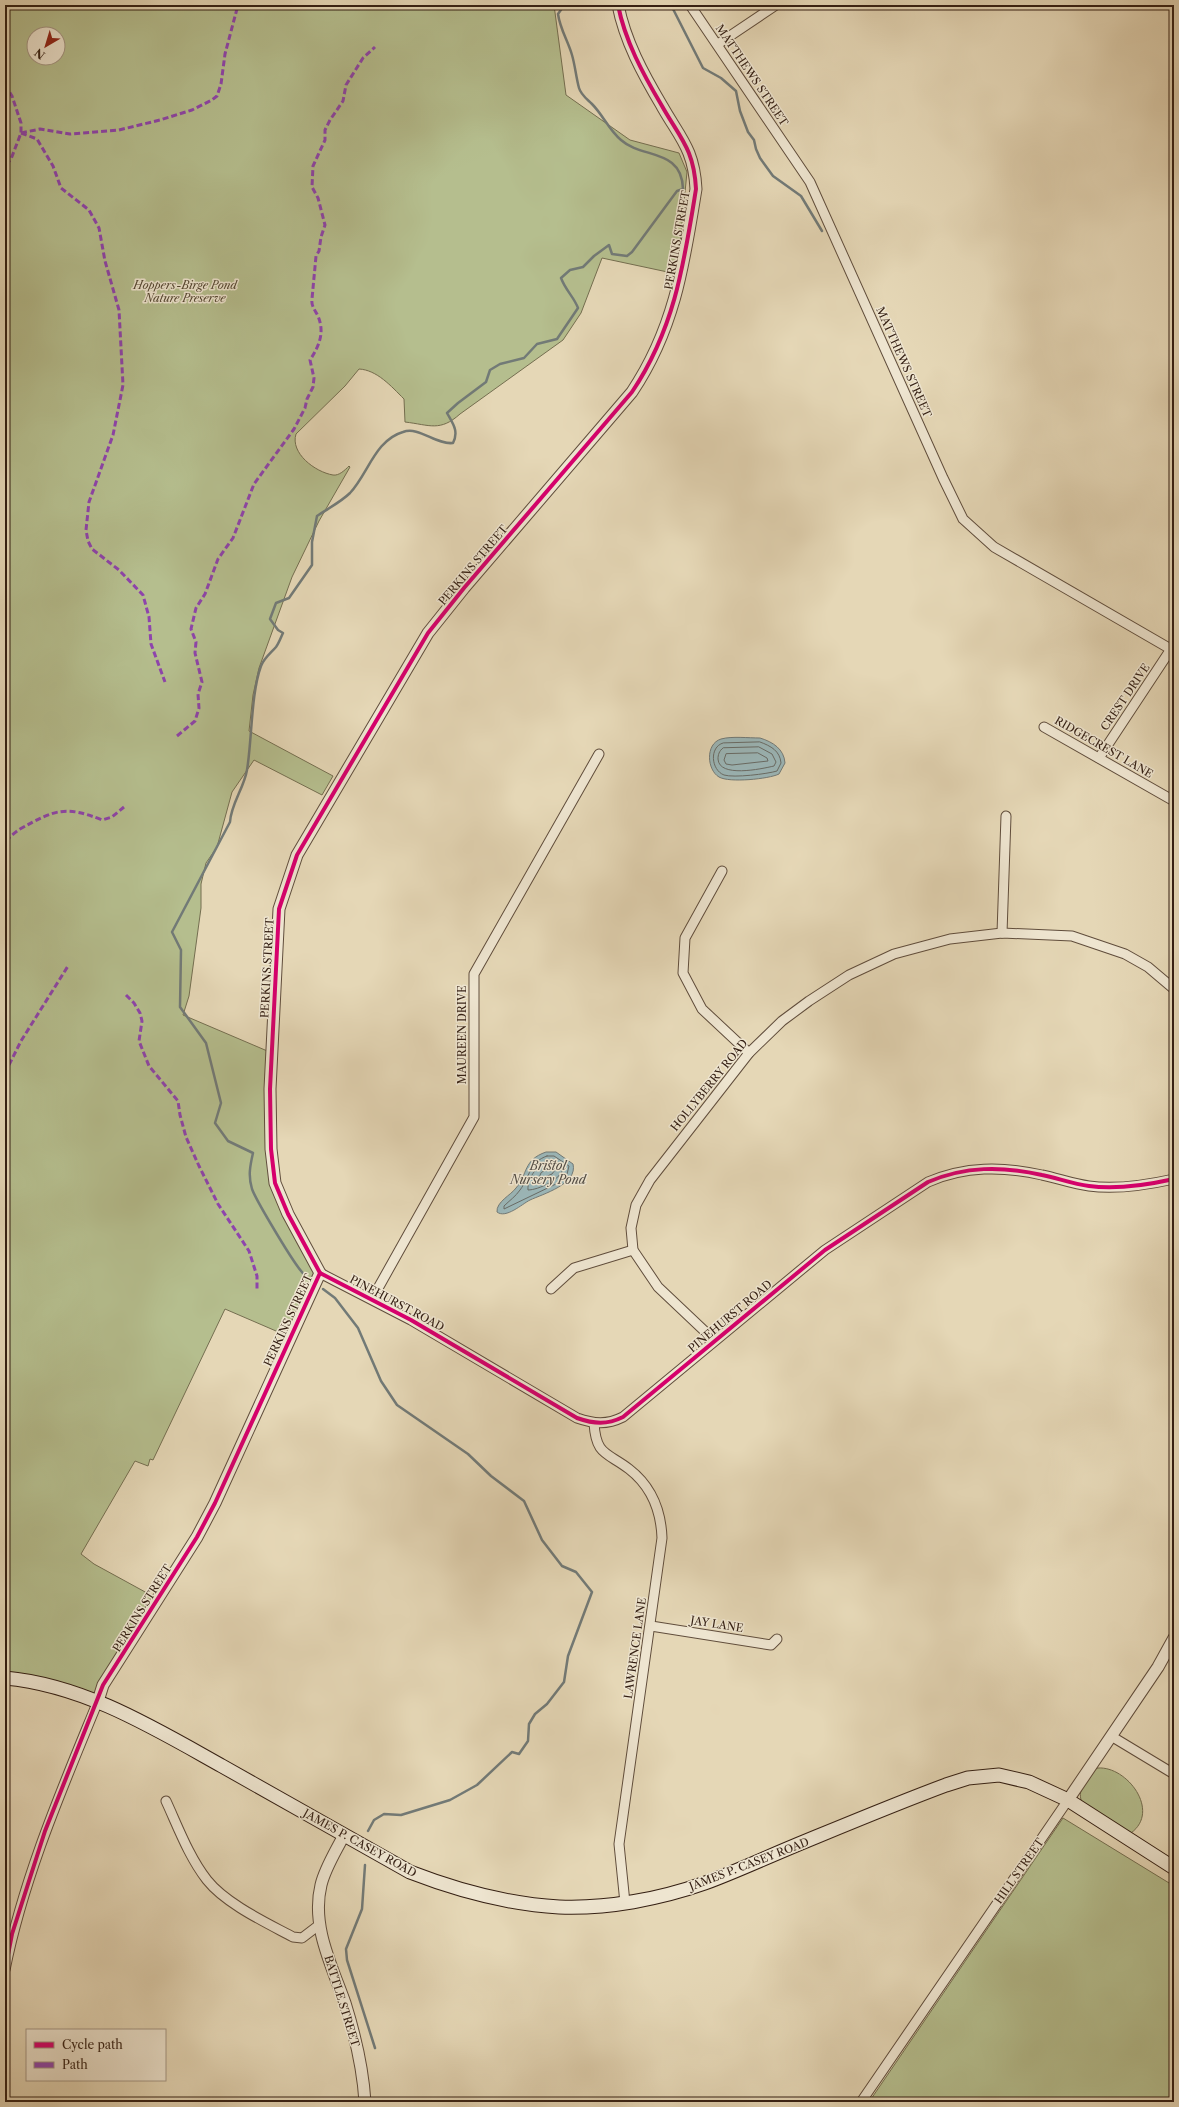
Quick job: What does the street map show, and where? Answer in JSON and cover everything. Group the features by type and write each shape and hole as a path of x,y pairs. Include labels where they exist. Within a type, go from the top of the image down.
{"main road":[{"name":"JAMES P. CASEY ROAD","path":"5,1678 36,1682 98,1701 175,1740 410,1872 446,1886 487,1898 523,1904 560,1907 625,1903 704,1883 898,1803 968,1778 999,1775 1029,1782 1068,1800 1174,1868"}],"street":[{"name":"PERKINS STREET","path":"5,1970 12,1934 45,1831 98,1701 103,1685 197,1537 215,1503 320,1273 290,1219 275,1183 271,1149 270,1089 279,909 297,856 428,633 468,583 605,425 643,376 661,341 678,291 696,189 695,170 691,154 639,64 625,32 618,5"},
{"name":"MATTHEWS STREET","path":"690,5 718,44 810,182 943,478 963,519 994,546 1172,650"},
{"path":"718,44 776,5"},
{"name":"CREST DRIVE","path":"1099,758 1172,650"},
{"name":"RIDGECREST LANE","path":"1044,727 1174,801"},
{"name":"MAUREEN DRIVE","path":"372,1299 474,1117 474,974 599,754"},
{"path":"1002,933 1006,816"},
{"path":"722,871 685,938 683,973 702,1009 749,1053"},
{"name":"HOLLYBERRY ROAD","path":"714,1340 658,1287 633,1250 631,1228 636,1205 650,1180 749,1053 782,1021 809,1001 850,975 894,954 950,939 1002,933 1072,936 1125,954 1148,967 1174,989"},
{"name":"PINEHURST ROAD","path":"320,1273 440,1336 577,1418 594,1423 613,1422 623,1417 714,1340 825,1250 908,1193 946,1174 975,1168 1008,1169 1089,1186 1153,1184 1174,1179"},
{"path":"551,1289 574,1268 633,1250"},
{"name":"LAWRENCE LANE","path":"594,1423 595,1439 603,1452 629,1469 642,1481 652,1496 659,1510 662,1538 619,1844 625,1903"},
{"name":"JAY LANE","path":"650,1626 771,1645 777,1639"},
{"name":"HILL STREET","path":"861,2102 1158,1667 1174,1638"},
{"path":"1111,1736 1174,1774"},
{"path":"166,1801 185,1842 204,1876 230,1901 293,1938 302,1938 320,1925"},
{"name":"BATTLE STREET","path":"344,1835 327,1868 321,1885 318,1906 320,1925 354,2036 365,2102"}],"green space":[{"name":"Hoppers-Birge Pond Nature Preserve","path":"5,5 554,5 566,95 630,140 679,153 687,172 677,274 602,258 581,313 563,340 453,420 446,423 428,426 405,422 404,399 389,384 372,372 359,369 345,386 296,434 295,441 300,455 312,466 333,475 337,475 349,466 350,467 319,521 292,577 259,668 253,695 249,731 333,776 322,795 254,760 232,792 217,847 206,863 201,884 201,908 189,996 183,1015 272,1053 275,1183 320,1273 292,1331 285,1328 283,1334 225,1309 153,1460 150,1459 148,1466 135,1461 81,1554 94,1564 158,1599 98,1701 5,1678"},
{"path":"1095,1769 1109,1769 1120,1774 1137,1792 1143,1813 1139,1824 1131,1833 1083,1804 1080,1795 1081,1790"},
{"path":"1063,1818 1174,1886 1174,2102 869,2102"}],"water":[{"path":"740,737 760,738 773,744 780,750 785,763 779,774 749,780 731,780 724,779 715,774 710,763 710,751 716,742 721,739"},
{"name":"Bristol Nursery Pond","path":"546,1152 556,1152 573,1164 573,1171 570,1177 565,1183 530,1200 514,1210 505,1214 497,1212 497,1208 501,1202 514,1191 520,1183 533,1159"}],"waterway":[{"path":"305,1275 268,1220 252,1189 250,1171 253,1153 228,1141 215,1123 221,1103 206,1043 180,1007 181,950 172,932 230,822 231,815 247,770 253,703 261,666 276,647 283,633 278,630 270,619 276,603 289,598 312,565 312,542 317,516 350,493 385,442 393,436 403,432 415,431 440,441 453,443 455,439 455,431 447,413 486,382 490,370 500,364 524,358 537,344 557,339 578,308 561,278 570,270 583,267 594,256 609,245 612,254 627,256 632,252 677,191 683,189 681,176 676,167 668,160 660,156 639,150 621,140 613,132 596,108 581,93 572,55 560,25 558,14 563,7 567,5"},
{"path":"671,5 703,68 721,78 736,91 740,111 748,132 754,140 760,158 773,176 801,196 822,231"},
{"path":"323,1289 335,1298 358,1328 381,1381 397,1405 468,1454 491,1476 524,1501 542,1540 562,1566 576,1572 592,1592 568,1656 564,1682 547,1704 535,1714 529,1724 528,1741 519,1754 512,1752 477,1785 450,1800 401,1815 384,1814 374,1820 368,1831"},
{"path":"365,1865 362,1909 346,1949 347,1960 375,2048"}],"marked path":[{"path":"21,133 40,129 70,134 119,130 192,110 212,100 217,96 221,84 225,54 238,5"},
{"path":"177,736 195,721 199,708 198,694 202,682 195,653 196,642 191,629 196,608 205,594 218,559 233,538 254,484 294,429 305,408 307,399 313,387 314,378 310,360 320,339 321,328 312,299 316,256 319,251 325,225 318,198 312,187 313,166 325,140 325,130 343,101 346,85 363,58 375,47"},
{"path":"5,85 12,96 21,123 21,133 11,159 5,166"},
{"path":"21,133 37,139 53,166 61,188 89,210 99,228 105,261 119,310 123,385 113,435 89,502 86,530 88,541 92,549 119,570 143,595 149,617 151,644 165,682"},
{"path":"5,840 20,829 42,817 51,814 69,811 78,812 102,820 112,817 124,807"},
{"path":"5,1073 21,1041 68,966"},
{"path":"126,995 134,1003 140,1013 142,1021 139,1041 149,1066 178,1101 186,1137 199,1166 218,1204 249,1251 257,1276 257,1289"}],"cycle path":[{"path":"5,1970 12,1934 45,1831 103,1685 197,1537 215,1503 320,1273 288,1214 275,1183 271,1149 270,1089 279,909 297,855 428,633 464,588 632,392 647,368 658,344 676,294 687,243 696,189 695,175 685,144 655,94 630,44 618,5"},
{"path":"320,1273 411,1320 577,1418 589,1422 600,1423 617,1420 623,1417 825,1250 928,1182 956,1173 984,1169 1027,1172 1077,1184 1100,1187 1132,1186 1174,1179"}]}
